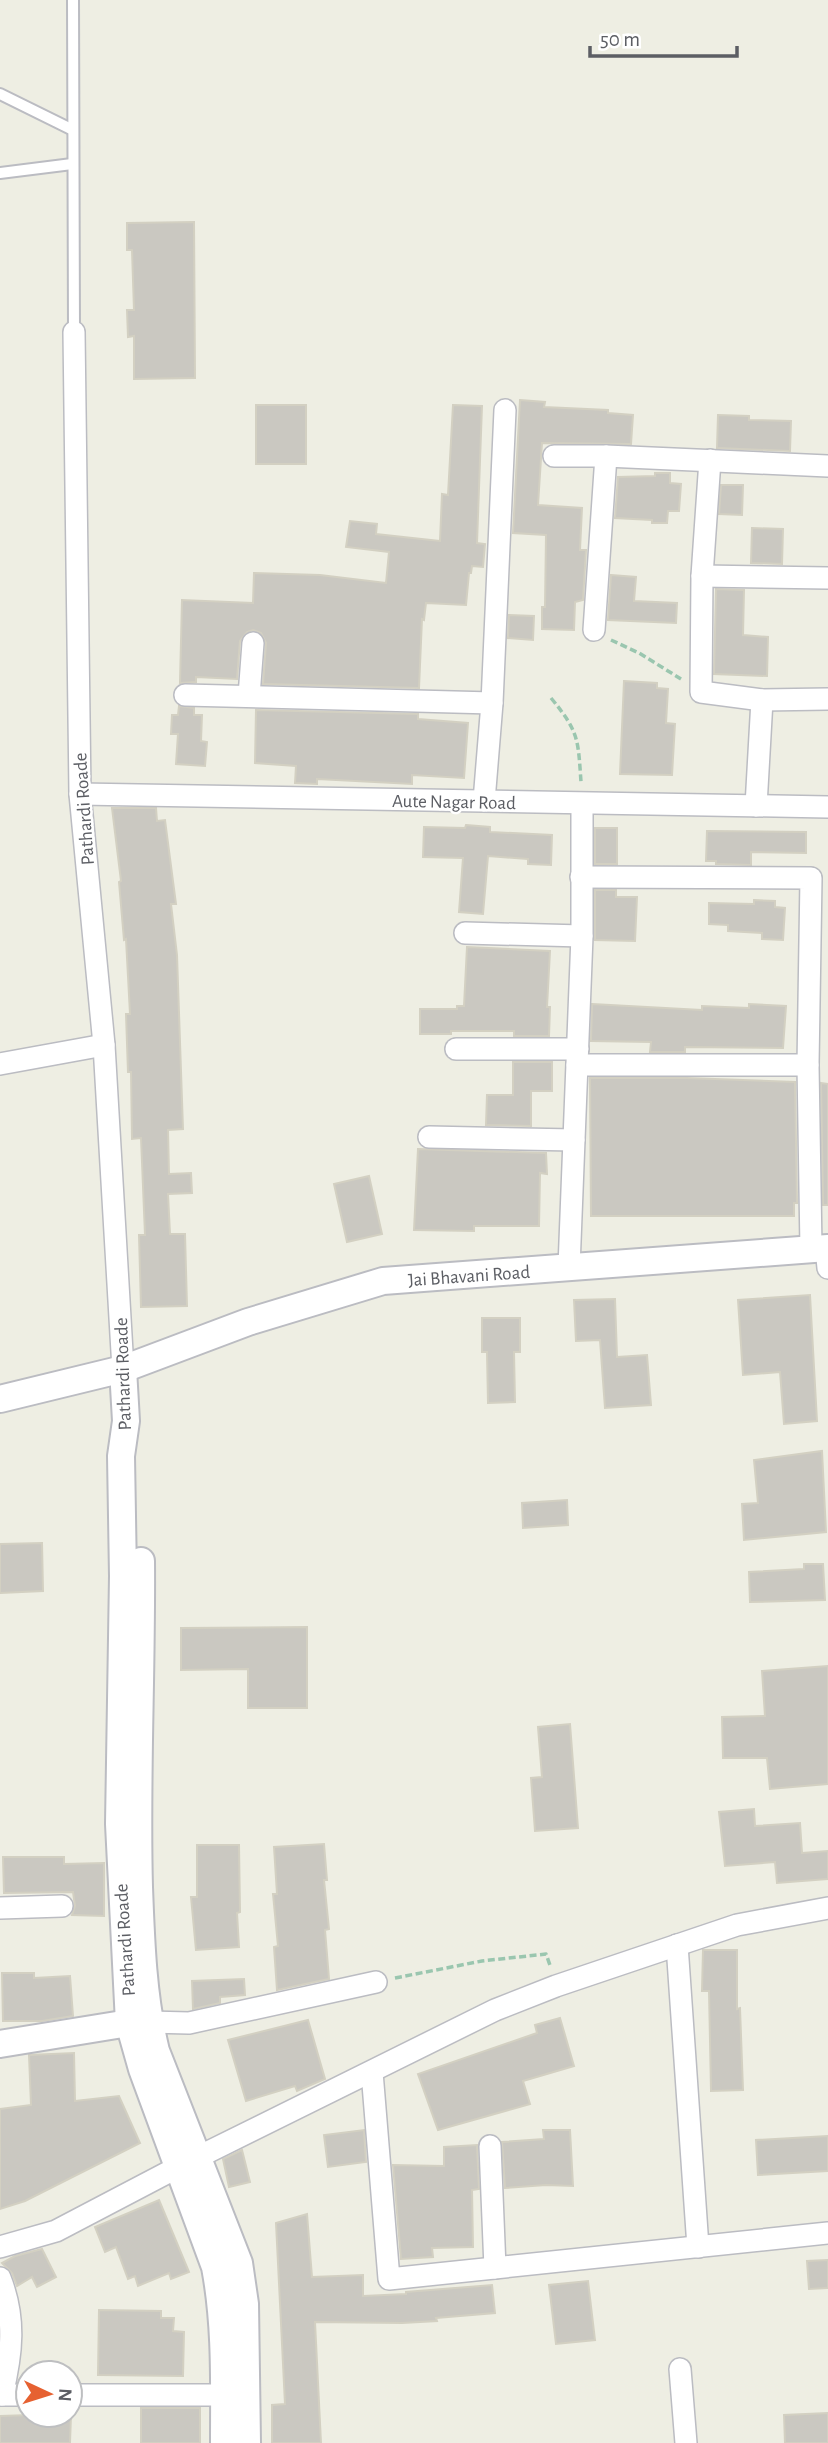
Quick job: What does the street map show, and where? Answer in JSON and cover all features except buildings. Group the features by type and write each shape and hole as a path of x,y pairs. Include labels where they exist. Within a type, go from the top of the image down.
{"street":[{"name":"Pathardi Roade","path":"74,332 80,794 104,1045 126,1422 121,1456 123,1576 119,1824 142,2069 189,2162 220,2294 224,2443"},
{"path":"484,801 492,703 505,410"},
{"path":"554,456 828,466"},
{"path":"594,630 606,456"},
{"path":"710,460 702,576 701,692 762,700 828,699"},
{"path":"702,576 828,578"},
{"path":"249,696 253,643"},
{"path":"185,695 492,703"},
{"path":"756,806 762,700"},
{"name":"Aute Nagar Road","path":"80,794 828,807"},
{"path":"569,1267 582,936 582,804"},
{"path":"581,877 811,878 808,1065 823,1253"},
{"path":"466,933 582,936"},
{"path":"0,1064 104,1045"},
{"path":"456,1049 578,1057 808,1065"},
{"path":"429,1137 574,1140"},
{"name":"Jai Bhavani Road","path":"0,1399 124,1369 248,1322 383,1281 569,1267 823,1253"},
{"path":"0,1908 62,1906"},
{"path":"0,2247 56,2231 495,2010 556,1986 737,1925 828,1908"},
{"path":"677,1945 698,2247"},
{"path":"0,2045 139,2022 189,2023 376,1982"},
{"path":"372,2072 389,2279 828,2233"},
{"path":"490,2146 495,2268"},
{"path":"189,2162 239,2263 245,2304 247,2443"},
{"path":"0,2278 11,2319 11,2358 1,2395"},
{"path":"680,2369 686,2443"},
{"path":"84,2395 224,2395"}],"lane":[{"path":"73,0 74,332"},
{"path":"0,94 72,131"},
{"path":"0,173 72,164"}],"path":[{"path":"594,630 639,653 701,692"},
{"path":"551,698 571,723 578,744 582,804"},
{"path":"376,1982 482,1961 546,1954 556,1986"}]}
